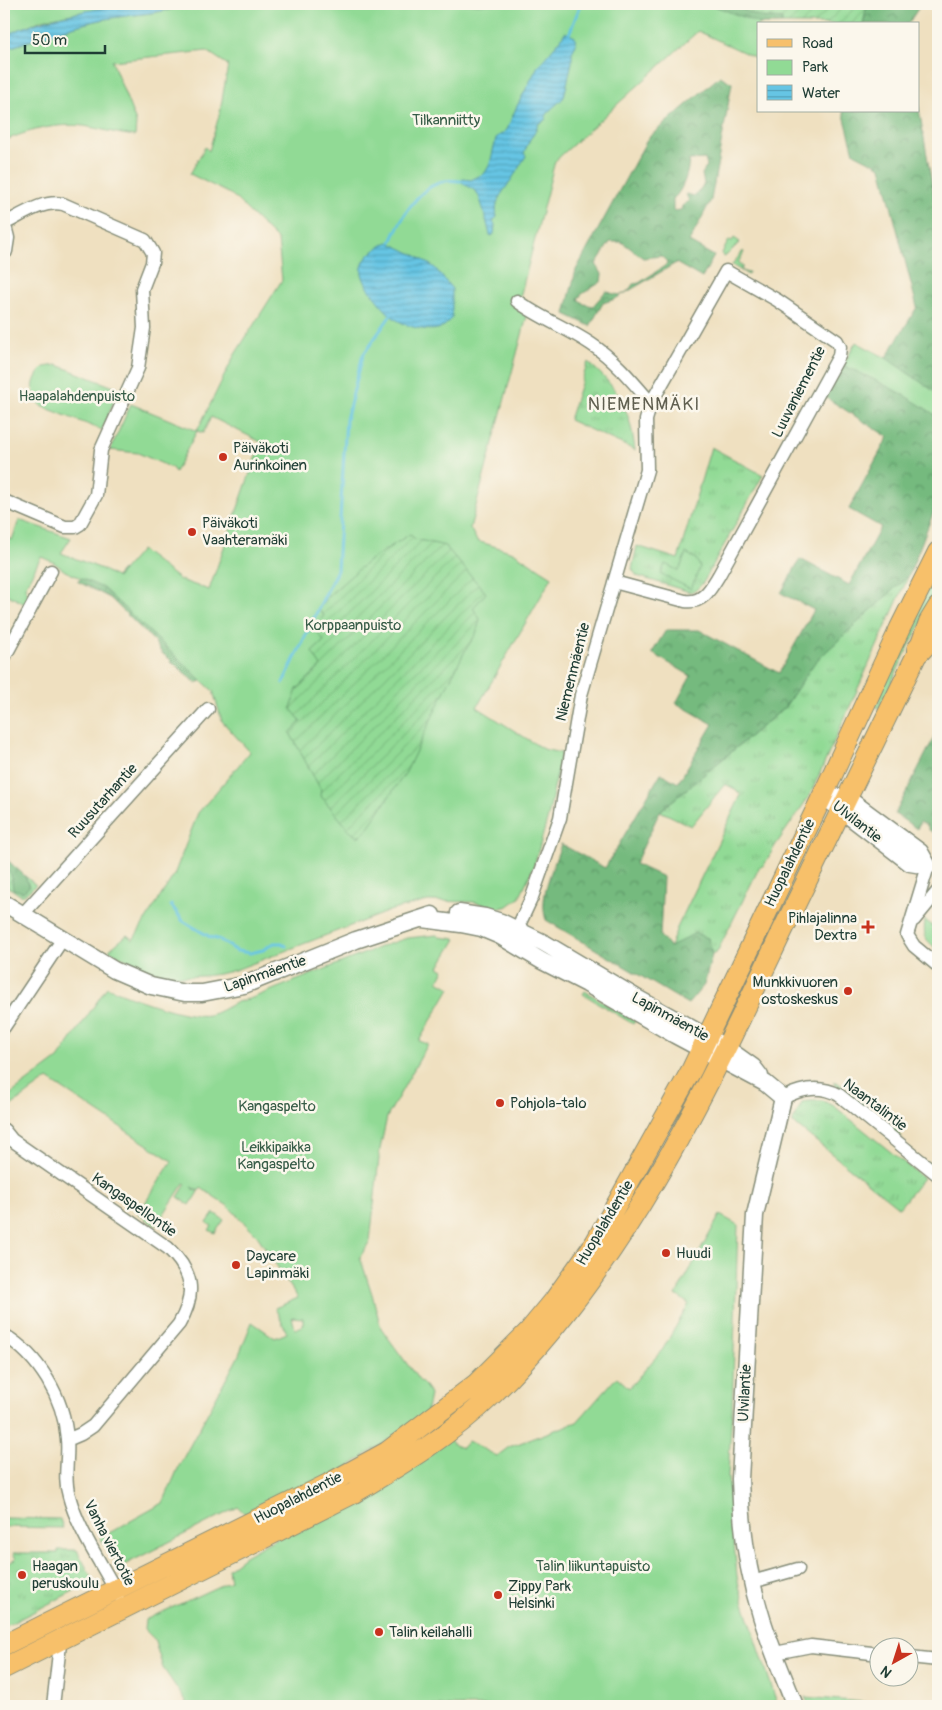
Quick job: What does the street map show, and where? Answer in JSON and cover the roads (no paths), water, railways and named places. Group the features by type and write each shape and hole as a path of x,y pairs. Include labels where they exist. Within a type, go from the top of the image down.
{"highway":[{"path":"918,650 938,629"}],"main road":[{"name":"Huopalahdentie","path":"4,1646 114,1589 330,1483 387,1452 481,1379 529,1331 585,1258 614,1210 704,1044 938,552"},
{"name":"Huopalahdentie","path":"4,1668 352,1494 397,1467 439,1438 490,1397 544,1340 610,1251 655,1180 722,1053 918,650 929,622 938,607"}],"street":[{"path":"4,224 44,204 53,202 63,204 145,240 153,254 152,264 142,289 144,328 138,368 101,450 96,495 84,520 75,527 65,526 4,501"},
{"path":"4,230 6,238 4,251"},
{"name":"Luuvaniementie","path":"614,582 686,601 693,602 703,598 719,575 839,356 840,347 837,341 777,300 726,271 651,403"},
{"path":"517,301 530,311 592,344 627,374 651,403"},
{"name":"Niemenmäentie","path":"517,929 532,898 560,818 581,695 647,470 646,420 651,403"},
{"path":"4,658 51,570"},
{"name":"Ruusutarhantie","path":"22,914 208,709"},
{"name":"Ulvilantie","path":"824,794 844,804 933,862"},
{"path":"933,862 907,935 914,946 938,966"},
{"path":"911,924 938,891"},
{"name":"Lapinmäentie","path":"4,902 62,940 133,980 166,990 202,993 244,985 356,940 423,919 438,912 485,917 544,942 627,992 704,1044"},
{"name":"Lapinmäentie","path":"423,919 481,928 519,947 542,962 722,1053"},
{"path":"517,929 519,947"},
{"path":"4,1028 62,940"},
{"path":"722,1053 784,1098"},
{"name":"Naantalintie","path":"784,1098 794,1092 807,1089 822,1089 839,1095 938,1175"},
{"name":"Ulvilantie","path":"784,1098 758,1201 753,1235 740,1479 741,1501 752,1582 760,1613 796,1706"},
{"name":"Kangaspellontie","path":"4,1130 12,1140 168,1248 180,1259 189,1276 191,1288 189,1301 185,1314 179,1324 93,1426 67,1440"},
{"name":"Vanha viertotie","path":"4,1335 27,1352 53,1391 64,1418 67,1440 66,1472 68,1494 74,1512 124,1607"},
{"path":"752,1582 798,1569"},
{"path":"53,1706 62,1638 58,1617"},
{"path":"775,1653 811,1646 870,1653"},
{"path":"920,1658 938,1660"}],"water":[{"path":"123,4 189,4 168,10 105,19 80,25 8,48 4,52 4,36 18,30 62,16"},
{"path":"565,32 575,37 576,45 572,52 572,62 564,97 550,110 545,120 538,124 524,153 526,156 500,195 496,211 497,217 493,221 495,225 492,236 490,235 479,196 473,189 461,181 463,179 471,180 485,173 490,164 496,138 507,130 538,66"},
{"path":"388,242 417,256 435,268 452,289 452,318 444,326 439,329 426,330 404,324 394,318 378,302 368,287 362,273 364,262 376,249"}],"waterway":[{"path":"569,34 581,4"},
{"path":"391,242 411,205 426,190 435,184 445,181 461,181"},
{"path":"283,683 337,570 346,420 363,355 391,315"},
{"path":"171,905 183,921 237,951 250,953 263,950 274,943 282,943 286,946"}],"tram line":[{"path":"4,220 9,240 4,260"}],"place":[{"name":"Päiväkoti Aurinkoinen","path":"223,457"},
{"name":"Päiväkoti Vaahteramäki","path":"192,532"},
{"name":"Pihlajalinna Dextra","path":"868,927"},
{"name":"Munkkivuoren ostoskeskus","path":"848,991"},
{"name":"Pohjola-talo","path":"500,1103"},
{"name":"Huudi","path":"666,1253"},
{"name":"Daycare Lapinmäki","path":"236,1265"},
{"name":"Haagan peruskoulu","path":"22,1575"},
{"name":"Zippy Park Helsinki","path":"498,1595"},
{"name":"Talin keilahalli","path":"379,1632"}],"district":[{"name":"NIEMENMÄKI","path":"644,404"}],"park label":[{"name":"Tilkanniitty","path":"446,120"},
{"name":"Haapalahdenpuisto","path":"77,396"},
{"name":"Korppaanpuisto","path":"353,625"},
{"name":"Kangaspelto","path":"277,1106"},
{"name":"Leikkipaikka Kangaspelto","path":"276,1156"},
{"name":"Talin liikuntapuisto","path":"593,1566"}]}
